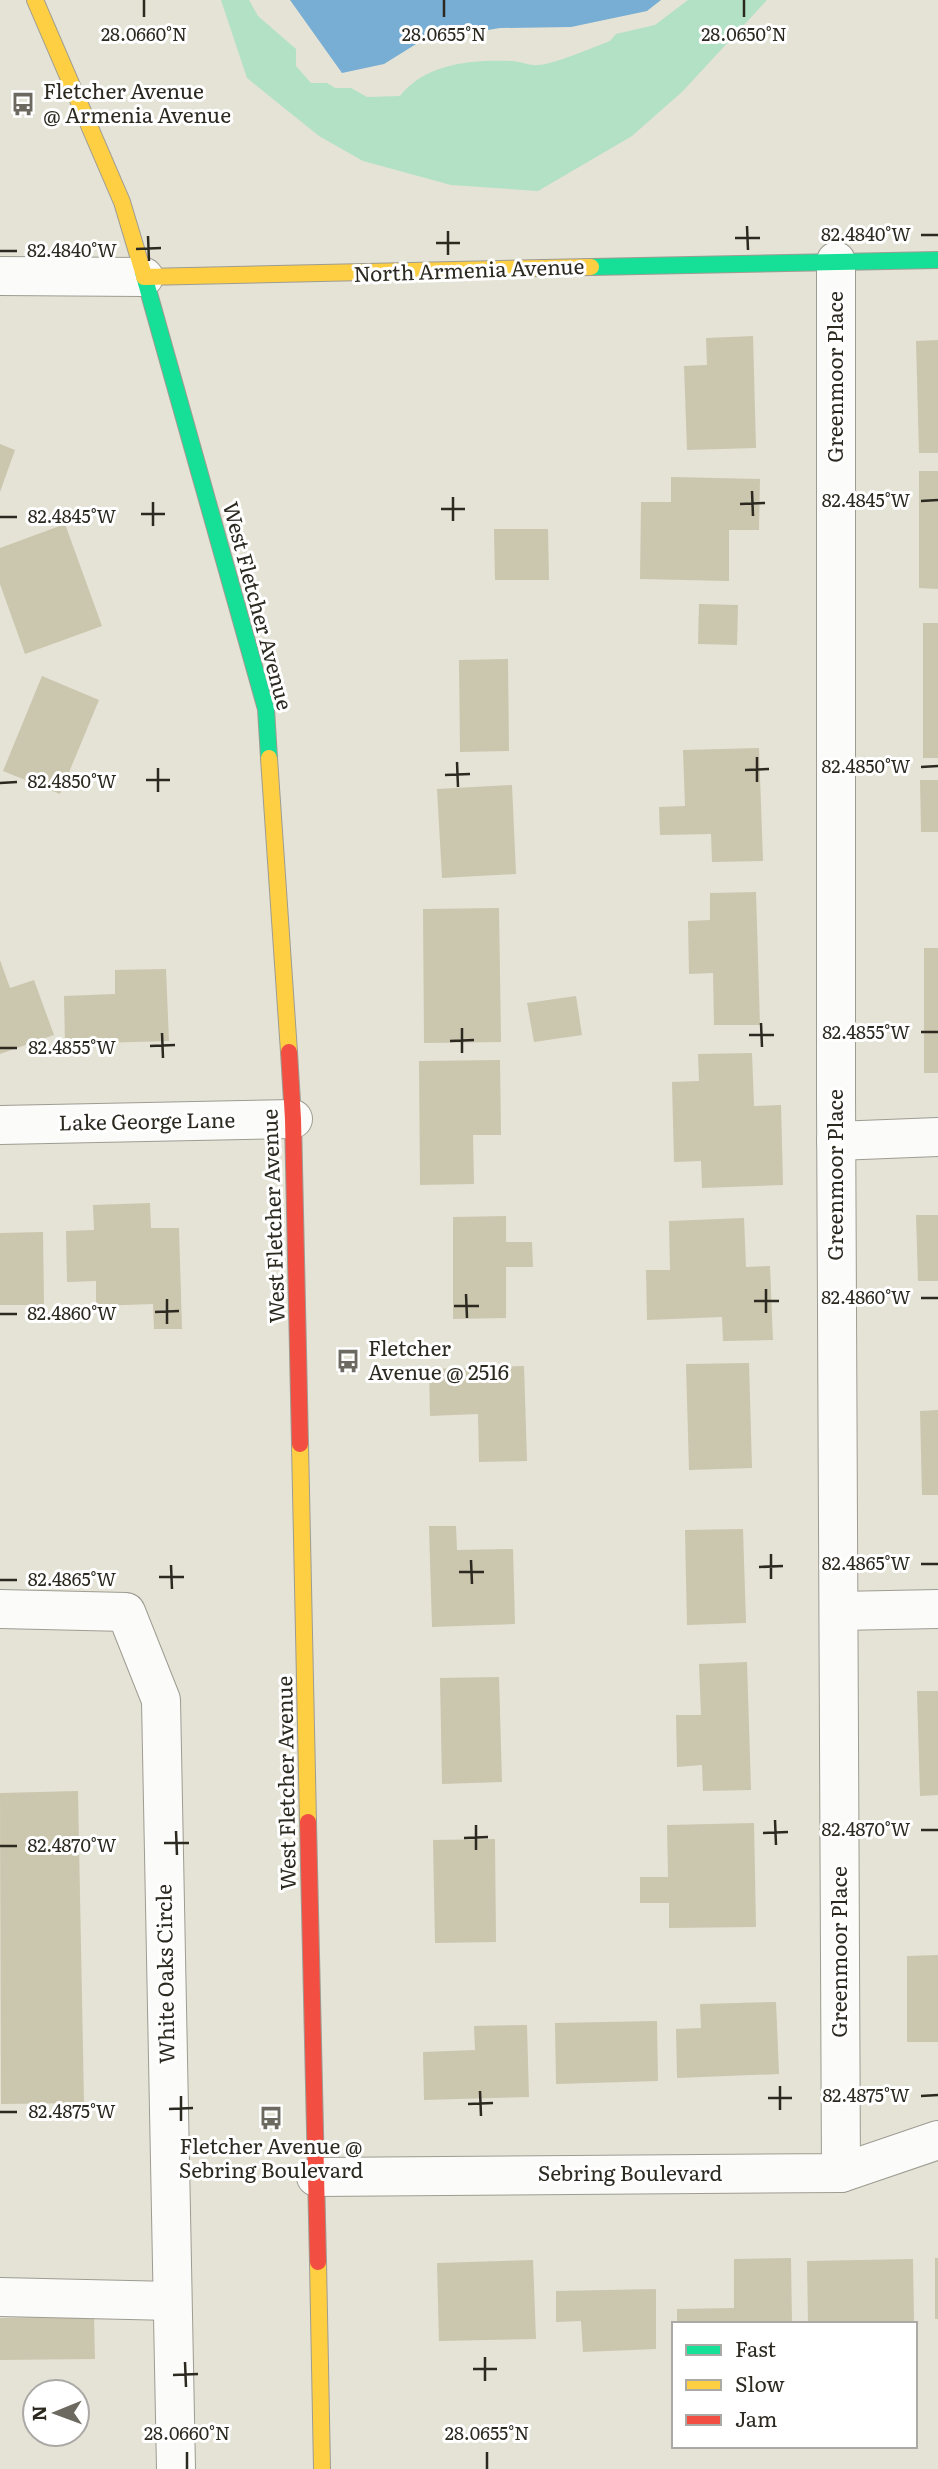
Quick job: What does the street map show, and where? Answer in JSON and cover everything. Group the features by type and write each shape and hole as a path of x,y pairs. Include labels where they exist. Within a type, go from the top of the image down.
{"main road":[{"name":"West Fletcher Avenue","path":"35,0 122,202 266,709 293,1119 322,2469"},
{"name":"North Armenia Avenue","path":"144,277 938,260"}],"street":[{"name":"Greenmoor Place","path":"836,261 836,1141 841,2173"},
{"name":"North Armenia Avenue","path":"0,276 144,277"},
{"name":"Lake George Lane","path":"0,1125 293,1119"},
{"path":"836,1141 938,1138"},
{"name":"White Oaks Circle","path":"0,1609 126,1612 161,1700 176,2469"},
{"path":"839,1611 938,1609"},
{"name":"Sebring Boulevard","path":"316,2177 841,2173 938,2140"},
{"path":"0,2297 172,2301"}],"green space":[{"path":"221,0 249,0 258,16 296,49 296,66 311,83 351,88 367,97 400,96 423,76 465,63 511,61 535,65 553,62 610,41 616,34 655,25 688,0 767,0 683,91 632,136 538,191 451,185 363,161 319,136 247,78"}],"water":[{"path":"290,0 661,0 647,11 571,27 500,28 421,41 384,64 342,73"}],"building":[{"path":"753,336 756,448 687,450 684,366 707,365 706,338"},
{"path":"938,340 938,453 919,453 916,341"},
{"path":"0,444 15,450 0,492"},
{"path":"919,471 938,471 938,589 919,588"},
{"path":"671,477 760,479 759,530 729,530 729,581 640,579 641,502 671,502"},
{"path":"65,524 102,626 25,654 0,584 0,548"},
{"path":"494,529 548,529 549,580 495,580"},
{"path":"699,604 738,605 737,645 698,644"},
{"path":"923,623 938,623 938,758 923,758"},
{"path":"508,659 509,751 460,752 459,660"},
{"path":"42,676 99,700 60,794 3,771"},
{"path":"759,748 763,861 712,862 711,834 660,835 659,807 685,806 683,750"},
{"path":"920,780 938,780 938,832 921,832"},
{"path":"512,785 516,874 442,878 437,789"},
{"path":"756,892 760,1025 714,1025 713,973 689,974 688,921 710,920 710,893"},
{"path":"499,908 501,1042 424,1043 423,909"},
{"path":"924,948 938,948 938,1073 924,1073"},
{"path":"0,960 10,988 34,980 54,1035 0,1054"},
{"path":"166,969 169,1041 65,1044 64,996 115,994 115,970"},
{"path":"576,996 582,1035 534,1042 527,1003"},
{"path":"752,1053 754,1106 781,1105 783,1185 702,1188 701,1161 674,1162 672,1082 699,1081 698,1054"},
{"path":"500,1060 501,1135 473,1135 474,1184 420,1185 419,1061"},
{"path":"150,1203 151,1228 179,1228 182,1329 154,1329 153,1304 96,1306 96,1281 67,1282 66,1231 94,1230 93,1205"},
{"path":"916,1215 938,1215 938,1281 918,1281"},
{"path":"506,1216 506,1242 532,1242 533,1267 506,1267 506,1318 453,1319 453,1217"},
{"path":"744,1218 746,1267 770,1266 773,1340 723,1341 722,1317 647,1320 646,1270 670,1270 669,1221"},
{"path":"43,1232 44,1305 0,1305 0,1233"},
{"path":"749,1363 752,1468 689,1470 686,1364"},
{"path":"524,1366 527,1461 479,1462 478,1414 430,1416 429,1369"},
{"path":"938,1410 938,1495 922,1495 920,1411"},
{"path":"429,1526 456,1526 457,1550 513,1549 515,1624 432,1627"},
{"path":"743,1529 746,1623 687,1625 685,1530"},
{"path":"747,1662 751,1790 703,1791 702,1765 677,1767 676,1715 701,1715 699,1664"},
{"path":"499,1677 502,1782 442,1784 440,1678"},
{"path":"917,1691 938,1691 938,1795 920,1796"},
{"path":"78,1791 84,2103 1,2104 0,1793"},
{"path":"754,1823 756,1927 669,1928 669,1903 640,1903 640,1877 668,1877 667,1825"},
{"path":"495,1839 496,1942 435,1943 433,1840"},
{"path":"938,1955 938,2042 907,2042 907,1956"},
{"path":"776,2002 779,2074 677,2078 676,2029 701,2028 700,2004"},
{"path":"657,2021 658,2081 556,2084 555,2023"},
{"path":"527,2025 529,2097 424,2100 423,2052 475,2050 474,2026"},
{"path":"791,2258 792,2322 677,2322 677,2309 734,2308 734,2259"},
{"path":"935,2258 938,2258 938,2319 935,2319"},
{"path":"913,2259 914,2322 808,2322 807,2261"},
{"path":"533,2260 536,2339 439,2341 437,2263"},
{"path":"656,2289 656,2349 583,2352 581,2321 556,2322 556,2291"},
{"path":"94,2316 95,2359 0,2360 0,2318"}],"traffic: fast":[{"path":"591,267 938,260"},
{"path":"143,272 266,709 269,758"}],"traffic: slow":[{"path":"35,0 122,202 143,272"},
{"path":"144,277 591,267"},
{"path":"269,758 289,1052"},
{"path":"300,1444 308,1822"},
{"path":"318,2262 322,2469"}],"traffic: jam":[{"path":"289,1052 293,1119 300,1444"},
{"path":"308,1822 318,2262"}],"place":[{"name":"Fletcher Avenue @ Armenia Avenue","path":"23,104"},
{"name":"Fletcher Avenue @ 2516","path":"348,1361"},
{"name":"Fletcher Avenue @ Sebring Boulevard","path":"271,2118"}]}
